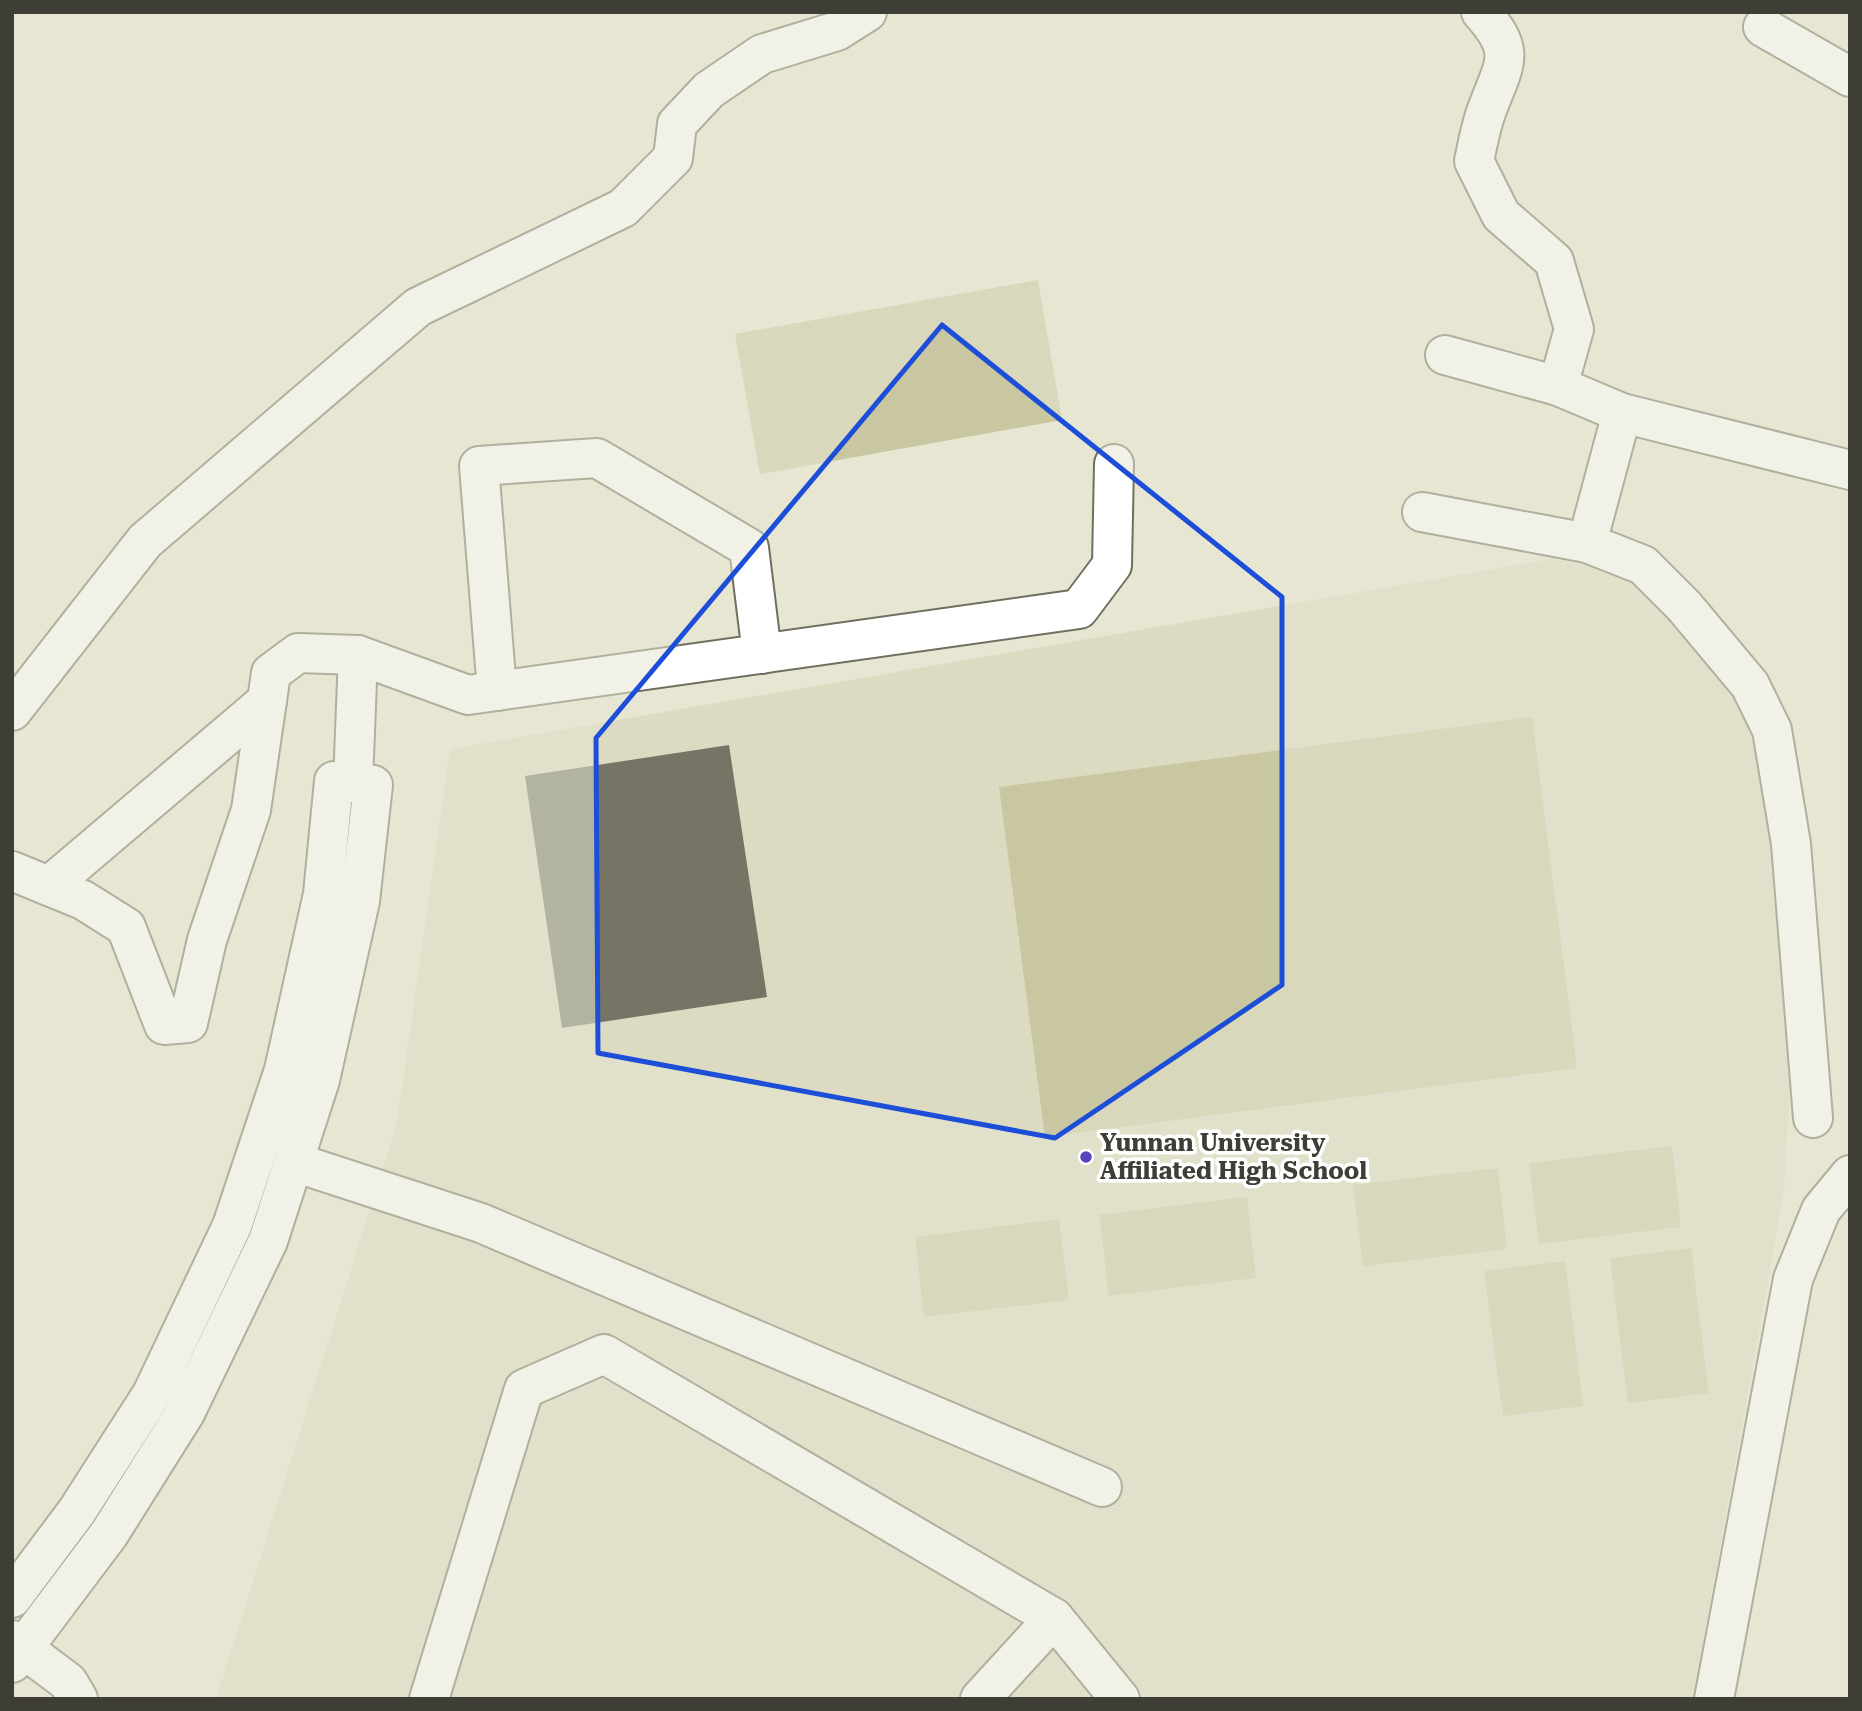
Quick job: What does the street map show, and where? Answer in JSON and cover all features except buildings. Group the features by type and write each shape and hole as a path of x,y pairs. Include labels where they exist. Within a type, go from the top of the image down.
{"street":[{"path":"12,711 145,541 418,307 623,208 673,158 677,124 709,90 762,54 837,30 867,12"},
{"path":"1481,12 1501,35 1506,65 1486,110 1474,161 1501,215 1555,261 1574,329 1558,386"},
{"path":"1763,27 1850,77"},
{"path":"1445,355 1558,386 1622,413 1850,470"},
{"path":"1587,543 1622,413"},
{"path":"497,691 479,466 597,458 749,548 762,654"},
{"path":"12,871 83,901 126,927 164,1024 188,1023 207,940 251,810 271,673 298,653 358,655 468,695 1079,609 1112,565 1114,464"},
{"path":"1422,512 1587,543 1643,565 1684,606 1750,685 1772,730 1791,844 1813,1118"},
{"path":"352,783 358,655"},
{"path":"49,886 267,701"},
{"path":"12,1598 77,1511 152,1394 232,1226 284,1070 323,894 334,781 373,785 360,901 320,1080 268,1241 185,1413 109,1534 16,1650 68,1682 78,1699"},
{"path":"294,1162 481,1223 1102,1487"},
{"path":"1714,1699 1793,1279 1821,1210 1850,1175"},
{"path":"429,1699 524,1389 604,1354 1054,1618 1120,1699"},
{"path":"980,1699 1054,1618"}],"highlighted area":[{"path":"942,325 1282,597 1282,985 1055,1138 598,1053 596,738"}],"shaded area":[{"path":"1038,280 1062,420 760,474 735,334"},
{"name":"Yunnan University Affiliated High School","path":"1551,559 1612,569 1647,592 1742,704 1775,826 1791,1062 1784,1191 1693,1699 216,1699 397,1123 450,749"},
{"path":"1532,717 1577,1068 1045,1137 999,787"},
{"path":"1672,1146 1681,1227 1539,1244 1529,1163"},
{"path":"1498,1168 1507,1249 1363,1266 1353,1185"},
{"path":"1247,1197 1256,1278 1109,1296 1099,1215"},
{"path":"1059,1219 1069,1300 924,1317 915,1237"},
{"path":"1691,1248 1709,1393 1628,1403 1610,1258"},
{"path":"1565,1261 1583,1406 1503,1416 1484,1271"}],"place":[{"name":"Yunnan University Affiliated High School","path":"1086,1157"}]}
